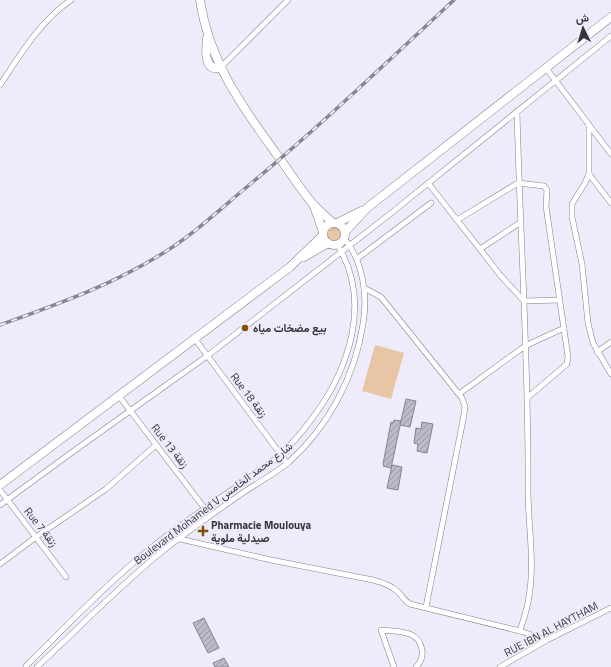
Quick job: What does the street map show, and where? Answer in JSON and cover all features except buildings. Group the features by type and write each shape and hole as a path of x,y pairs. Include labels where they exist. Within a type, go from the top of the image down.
{"main road":[{"path":"200,0 207,35 220,68 248,115 313,204 335,223 342,227 344,235"},
{"path":"313,204 323,234 328,243 339,248 344,235 367,208 611,17"},
{"path":"0,485 300,259 323,234 326,227 367,208"},
{"path":"300,259 310,255 328,243"}],"street":[{"path":"0,85 33,37 64,5 71,0"},
{"path":"220,68 288,0"},
{"path":"0,505 207,356 339,248 349,245 611,36"},
{"path":"546,68 611,154"},
{"path":"517,112 518,183 524,301 528,496 531,561 529,597 520,631"},
{"path":"589,125 590,174 574,201 572,217 582,264 588,324 593,343 611,374"},
{"path":"590,174 610,200"},
{"path":"428,183 501,276 524,301 560,300"},
{"path":"457,220 518,183 544,186 547,190 546,206 568,357 566,364 527,398"},
{"path":"358,258 431,203"},
{"path":"480,249 521,222"},
{"name":"Boulevard Mohamed V شارع محمد الخامس","path":"37,667 142,568 228,504 287,463 309,442 323,425 350,374 359,346 364,320 365,302 361,272 344,235"},
{"name":"Boulevard Mohamed V شارع محمد الخامس","path":"25,667 126,568 155,545 281,454 293,442 318,411 341,371 354,330 355,299 352,279 339,248"},
{"path":"364,288 382,297 462,398 464,403 464,413 426,607"},
{"path":"458,394 525,346 564,328"},
{"name":"Rue 18 زنقة","path":"195,339 287,463"},
{"path":"598,352 611,342"},
{"name":"Rue 13 زنقة","path":"119,396 206,509"},
{"path":"0,564 36,537 106,489 156,445"},
{"name":"Rue 7 زنقة","path":"0,490 66,577"},
{"path":"180,539 271,560 373,580 383,583 396,590 403,600 410,604 520,631 547,640"},
{"name":"RUE IBN AL HAYTHAM","path":"500,667 547,640 611,608"},
{"path":"394,667 381,630 416,636 420,644 422,657 420,663 416,667"}],"green space":[{"path":"334,226 340,228 342,234 340,240 334,242 328,240 326,234 328,228"},
{"path":"375,345 404,353 391,399 362,391"}],"railway":[{"path":"0,325 62,302 102,285 141,266 172,248 301,141 454,0"}],"place":[{"name":"بيع مضخات مياه","path":"245,328"},
{"name":"Pharmacie Moulouya صيدلية ملوية","path":"203,531"}]}
